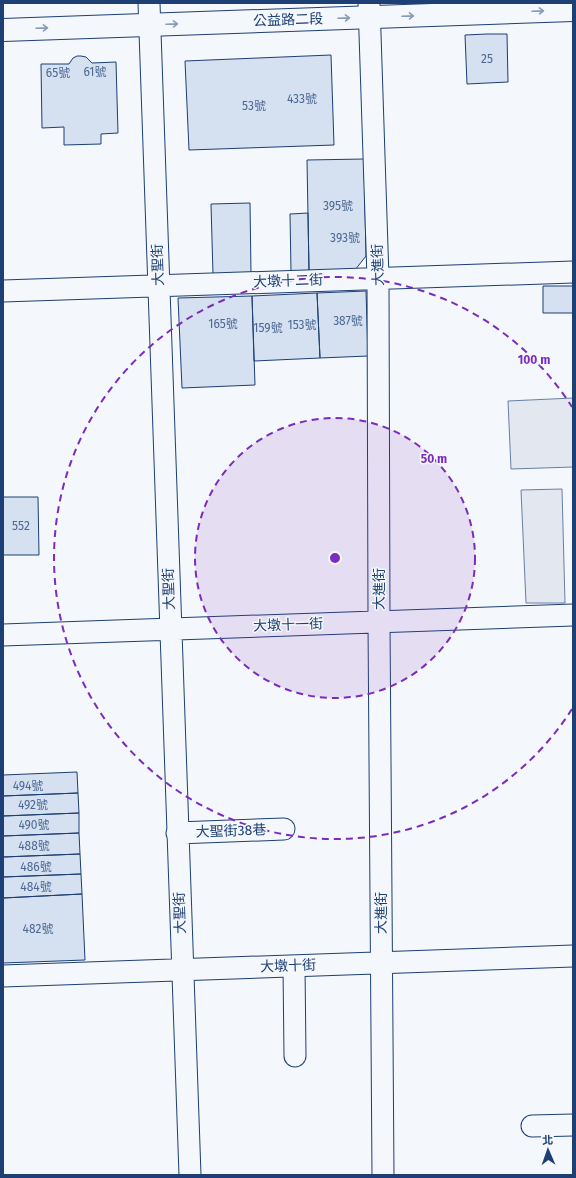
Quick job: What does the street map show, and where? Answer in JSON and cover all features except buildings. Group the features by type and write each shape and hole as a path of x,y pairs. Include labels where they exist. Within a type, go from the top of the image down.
{"main road":[{"name":"公益路二段","path":"3,30 149,25 369,10 573,10"}],"street":[{"name":"大聖街","path":"148,3 190,1175"},
{"name":"大進街","path":"369,10 378,278 383,1175"},
{"name":"大墩十二街","path":"3,291 573,272"},
{"name":"大墩十一街","path":"3,634 170,630 573,615"},
{"name":"大聖街38巷","path":"178,833 284,829"},
{"name":"大墩十街","path":"3,976 573,956"},
{"path":"294,966 295,1056"},
{"path":"532,1126 573,1125"}],"shaded area":[{"path":"573,398 573,467 511,469 508,401"},
{"path":"562,489 565,603 526,603 521,490"}]}
